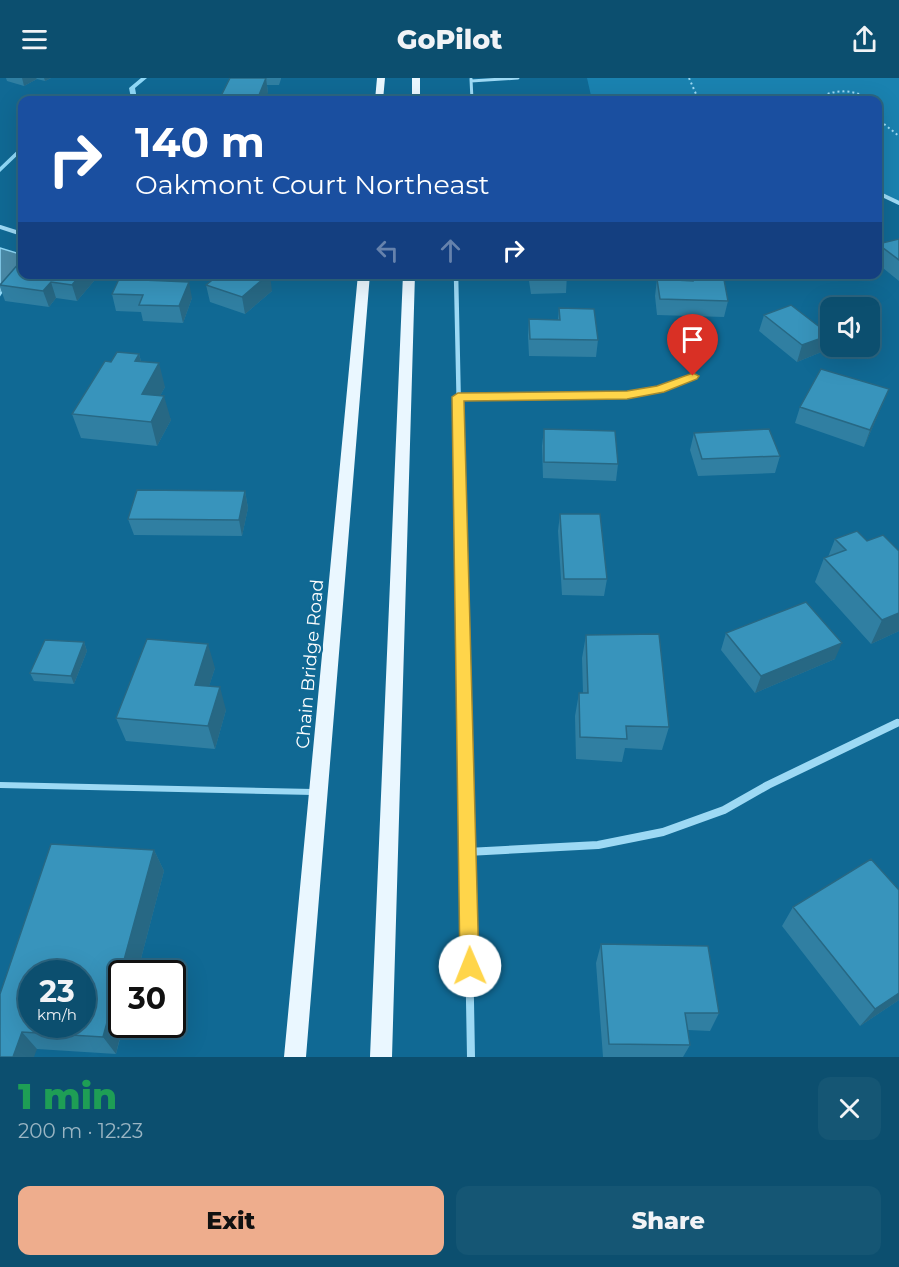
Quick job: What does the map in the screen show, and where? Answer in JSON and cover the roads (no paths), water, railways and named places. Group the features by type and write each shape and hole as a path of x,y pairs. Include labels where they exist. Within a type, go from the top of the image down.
{"main road":[{"path":"379,96 381,78"},
{"path":"416,78 416,96"},
{"name":"Chain Bridge Road","path":"295,1057 364,279"},
{"path":"381,1057 409,279"}],"street":[{"path":"882,195 899,203"},
{"path":"0,227 18,233"},
{"path":"456,279 471,1057"},
{"path":"458,397 627,395 660,390 693,376"},
{"path":"467,852 598,845 663,832 724,810 768,785 899,722"}],"lane":[{"path":"472,96 471,79 518,78"},
{"path":"0,785 318,792"}],"waterway":[{"path":"133,96 132,88 144,78"},
{"path":"0,170 18,152"}]}
